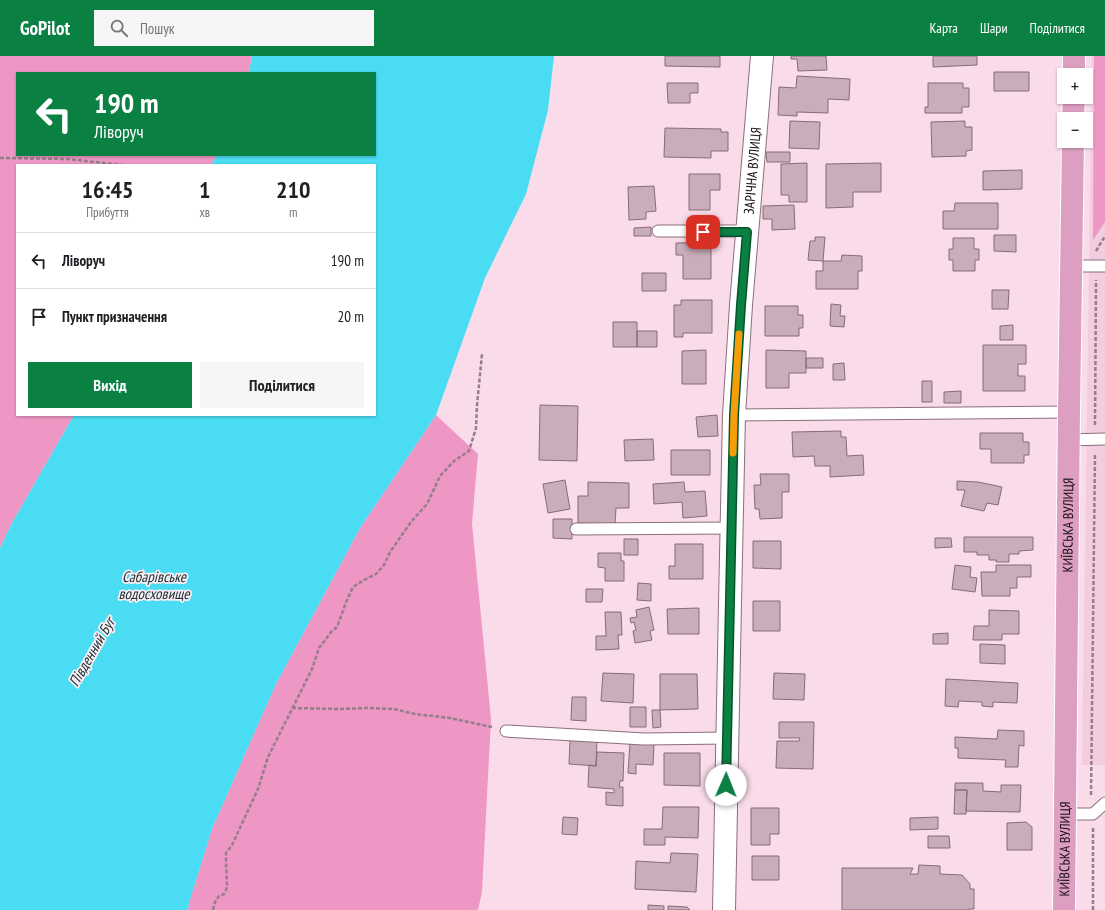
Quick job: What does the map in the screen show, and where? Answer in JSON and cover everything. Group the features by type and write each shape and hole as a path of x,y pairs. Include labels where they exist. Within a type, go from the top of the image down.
{"main road":[{"path":"1074,56 1074,68"},
{"name":"КИЇВСЬКА ВУЛИЦЯ","path":"1064,910 1068,412 1073,148"}],"street":[{"name":"ЗАРІЧНА ВУЛИЦЯ","path":"724,910 734,415 741,305 762,56"}],"lane":[{"path":"658,232 747,232"},
{"path":"1071,266 1101,266"},
{"path":"734,415 1068,412"},
{"path":"1068,440 1100,439"},
{"path":"576,529 732,528"},
{"path":"506,731 644,739 727,738"},
{"path":"1093,814 1105,802"},
{"path":"1065,814 1105,814"}],"path":[{"path":"0,158 68,159 113,164"},
{"path":"1093,910 1093,814 1091,800 1100,439 1101,266 1096,250 1105,236"},
{"path":"213,910 215,902 219,896 224,894 226,890 226,853 232,845 258,789 268,757 312,669 319,648 336,627 353,587 376,574 384,565 390,552 411,522 427,504 440,476 454,461 469,451 476,428 482,354"},
{"path":"292,708 367,708 394,710 450,718 506,731"}],"shaded area":[{"path":"0,56 252,56 249,72 16,72 16,156 216,156 212,164 16,164 16,416 73,416 12,523 0,548"},
{"path":"1092,56 1105,56 1105,765 1082,765 1091,148 1093,148 1093,112 1091,112 1091,104 1093,104"},
{"path":"1094,56 1105,56 1105,222 1093,240"},
{"path":"436,415 478,454 472,524 491,719 482,892 478,910 188,910 212,829 276,684 360,528"}],"water":[{"name":"Сабарівське водосховище","path":"252,56 554,56 548,110 526,194 485,278 436,415 360,528 276,684 212,829 188,910 0,910 0,548 12,523 73,416 376,416 376,164 212,164 216,156 376,156 376,72 249,72"}],"building":[{"path":"665,56 720,56 720,67 665,66"},
{"path":"791,56 826,56 827,70 798,71 797,59 791,59"},
{"path":"933,56 977,56 977,65 933,67"},
{"path":"994,72 1029,72 1029,91 994,91"},
{"path":"797,76 850,79 849,100 828,99 828,113 797,112 797,116 778,115 779,87 796,88"},
{"path":"667,83 698,83 698,93 690,93 690,103 668,103"},
{"path":"928,83 963,83 963,88 969,88 969,107 962,107 962,113 925,113 925,107 928,107"},
{"path":"790,121 820,122 819,149 789,148"},
{"path":"965,121 965,127 972,127 972,150 966,151 966,156 932,157 931,122"},
{"path":"665,128 721,129 721,132 728,132 728,151 711,151 711,158 664,157"},
{"path":"766,152 790,152 790,162 767,162"},
{"path":"807,163 807,202 789,202 789,195 781,195 781,164"},
{"path":"881,163 881,192 853,192 853,207 826,208 826,164"},
{"path":"1022,170 1022,189 983,190 983,171"},
{"path":"689,174 720,174 720,190 710,190 710,210 689,210"},
{"path":"654,186 656,211 646,212 646,219 629,220 628,187"},
{"path":"955,203 998,203 998,229 943,229 943,211 954,211"},
{"path":"794,205 795,229 772,230 772,219 763,219 763,206"},
{"path":"651,227 651,236 634,236 634,228"},
{"path":"994,235 1016,235 1016,252 994,251"},
{"path":"815,237 825,237 823,261 808,260 810,241 815,241"},
{"path":"953,238 974,238 974,249 979,249 979,260 975,260 975,271 953,271 953,260 949,260 949,249 953,249"},
{"path":"711,242 711,279 683,279 683,255 676,255 676,243"},
{"path":"842,255 862,256 862,271 858,271 858,289 816,289 816,271 823,271 823,261 841,261"},
{"path":"642,273 666,273 666,291 642,291"},
{"path":"992,290 1009,290 1008,309 992,309"},
{"path":"681,300 712,300 712,333 683,333 683,337 674,337 674,305 681,305"},
{"path":"831,304 841,305 840,316 845,316 844,327 830,326"},
{"path":"765,306 798,306 798,315 803,315 803,328 799,328 799,336 765,336"},
{"path":"613,322 637,322 637,347 613,347"},
{"path":"1013,325 1013,340 1000,340 1000,326"},
{"path":"637,331 657,331 657,347 637,347"},
{"path":"983,345 1026,345 1026,364 1018,364 1018,376 1025,376 1025,391 983,391"},
{"path":"706,350 706,384 682,384 682,351"},
{"path":"766,350 806,351 806,373 789,373 789,388 766,388"},
{"path":"806,358 823,358 823,368 806,368"},
{"path":"844,363 845,380 833,380 833,364"},
{"path":"922,381 932,381 932,402 922,402"},
{"path":"961,391 961,403 944,403 944,392"},
{"path":"540,405 578,406 577,461 539,460"},
{"path":"717,415 718,436 698,437 696,417"},
{"path":"841,431 841,437 846,437 847,456 863,455 864,475 830,477 830,466 815,466 814,456 793,457 792,432"},
{"path":"980,433 1023,433 1023,442 1029,442 1029,455 1024,455 1024,463 991,463 991,449 980,449"},
{"path":"653,439 654,460 625,461 624,440"},
{"path":"671,450 710,450 710,475 671,475"},
{"path":"760,474 789,474 789,492 782,492 782,518 760,519 759,509 755,509 754,485 761,485"},
{"path":"565,480 570,509 548,513 543,484"},
{"path":"957,481 978,482 1002,487 998,505 987,503 984,511 961,506 965,490 957,490"},
{"path":"588,482 629,483 629,508 616,508 615,524 578,523 578,496 588,496"},
{"path":"684,482 685,492 705,491 707,516 683,518 682,502 654,504 653,484"},
{"path":"553,519 572,519 572,539 553,538"},
{"path":"964,537 1033,537 1033,550 1019,551 1019,554 1009,554 1009,562 996,562 996,560 989,560 989,555 977,555 977,552 964,552"},
{"path":"935,538 951,538 952,547 935,548"},
{"path":"624,539 638,539 638,555 624,555"},
{"path":"753,541 781,541 781,569 753,568"},
{"path":"675,544 703,544 703,579 669,579 669,566 675,566"},
{"path":"598,553 621,553 621,561 624,561 624,581 605,581 605,568 598,567"},
{"path":"955,565 971,567 970,577 977,578 975,592 952,589"},
{"path":"996,565 1031,565 1031,577 1017,577 1017,588 1010,588 1010,596 982,596 981,572 996,572"},
{"path":"638,583 651,584 651,601 637,600"},
{"path":"586,589 603,589 602,602 586,602"},
{"path":"753,601 780,601 780,631 753,631"},
{"path":"649,607 654,630 650,631 652,640 635,643 633,631 636,630 634,622 631,623 630,618 637,617 636,610"},
{"path":"699,608 699,634 668,634 667,609"},
{"path":"989,610 1019,611 1019,634 1002,634 1002,640 973,640 974,626 989,626"},
{"path":"605,612 621,612 622,635 618,635 619,649 596,650 596,636 606,636"},
{"path":"948,633 948,644 933,644 933,634"},
{"path":"980,644 1005,645 1005,664 980,663"},
{"path":"603,673 634,674 633,703 601,701"},
{"path":"774,673 805,674 804,700 773,699"},
{"path":"660,674 697,674 698,709 660,710"},
{"path":"946,679 1018,683 1017,703 993,702 993,707 982,706 982,702 959,701 958,707 945,706"},
{"path":"572,697 586,697 586,721 571,720"},
{"path":"630,707 646,707 646,727 630,727"},
{"path":"652,710 660,710 661,727 653,728"},
{"path":"779,722 814,722 813,769 776,768 777,741 799,741 800,738 779,738"},
{"path":"998,730 1024,731 1024,746 1019,745 1018,767 1005,767 1006,760 958,758 958,748 955,748 955,737 997,739"},
{"path":"570,740 597,741 596,766 569,764"},
{"path":"630,743 654,744 653,765 636,764 636,774 628,773"},
{"path":"597,752 624,753 623,781 620,781 619,787 623,787 623,806 606,805 606,792 614,793 614,789 588,787 589,765 596,766"},
{"path":"664,753 700,753 700,786 664,785"},
{"path":"955,783 983,783 983,791 1001,792 1001,785 1021,785 1020,812 966,811 967,790 955,790"},
{"path":"955,790 967,790 966,814 954,814"},
{"path":"663,807 699,807 698,838 665,837 665,845 644,845 644,829 662,829"},
{"path":"751,808 779,808 779,834 770,834 770,845 751,845"},
{"path":"563,817 578,818 577,835 562,834"},
{"path":"938,817 938,829 910,830 910,818"},
{"path":"1026,822 1032,827 1032,850 1007,850 1007,823"},
{"path":"928,836 949,836 950,848 928,848"},
{"path":"671,853 698,854 696,892 635,889 636,861 670,863"},
{"path":"752,856 779,856 779,880 752,880"},
{"path":"919,865 940,866 940,874 962,875 970,884 970,889 974,889 974,909 842,910 842,868 913,868 910,874 918,874"},
{"path":"648,905 664,906 664,910 648,910"},
{"path":"668,906 687,907 690,910 668,910"}],"slow traffic":[{"path":"733,453 739,334"}],"route":[{"path":"703,232 747,232 734,415 726,785"}],"water label":[{"name":"Південний Буг","path":"92,652"}]}
